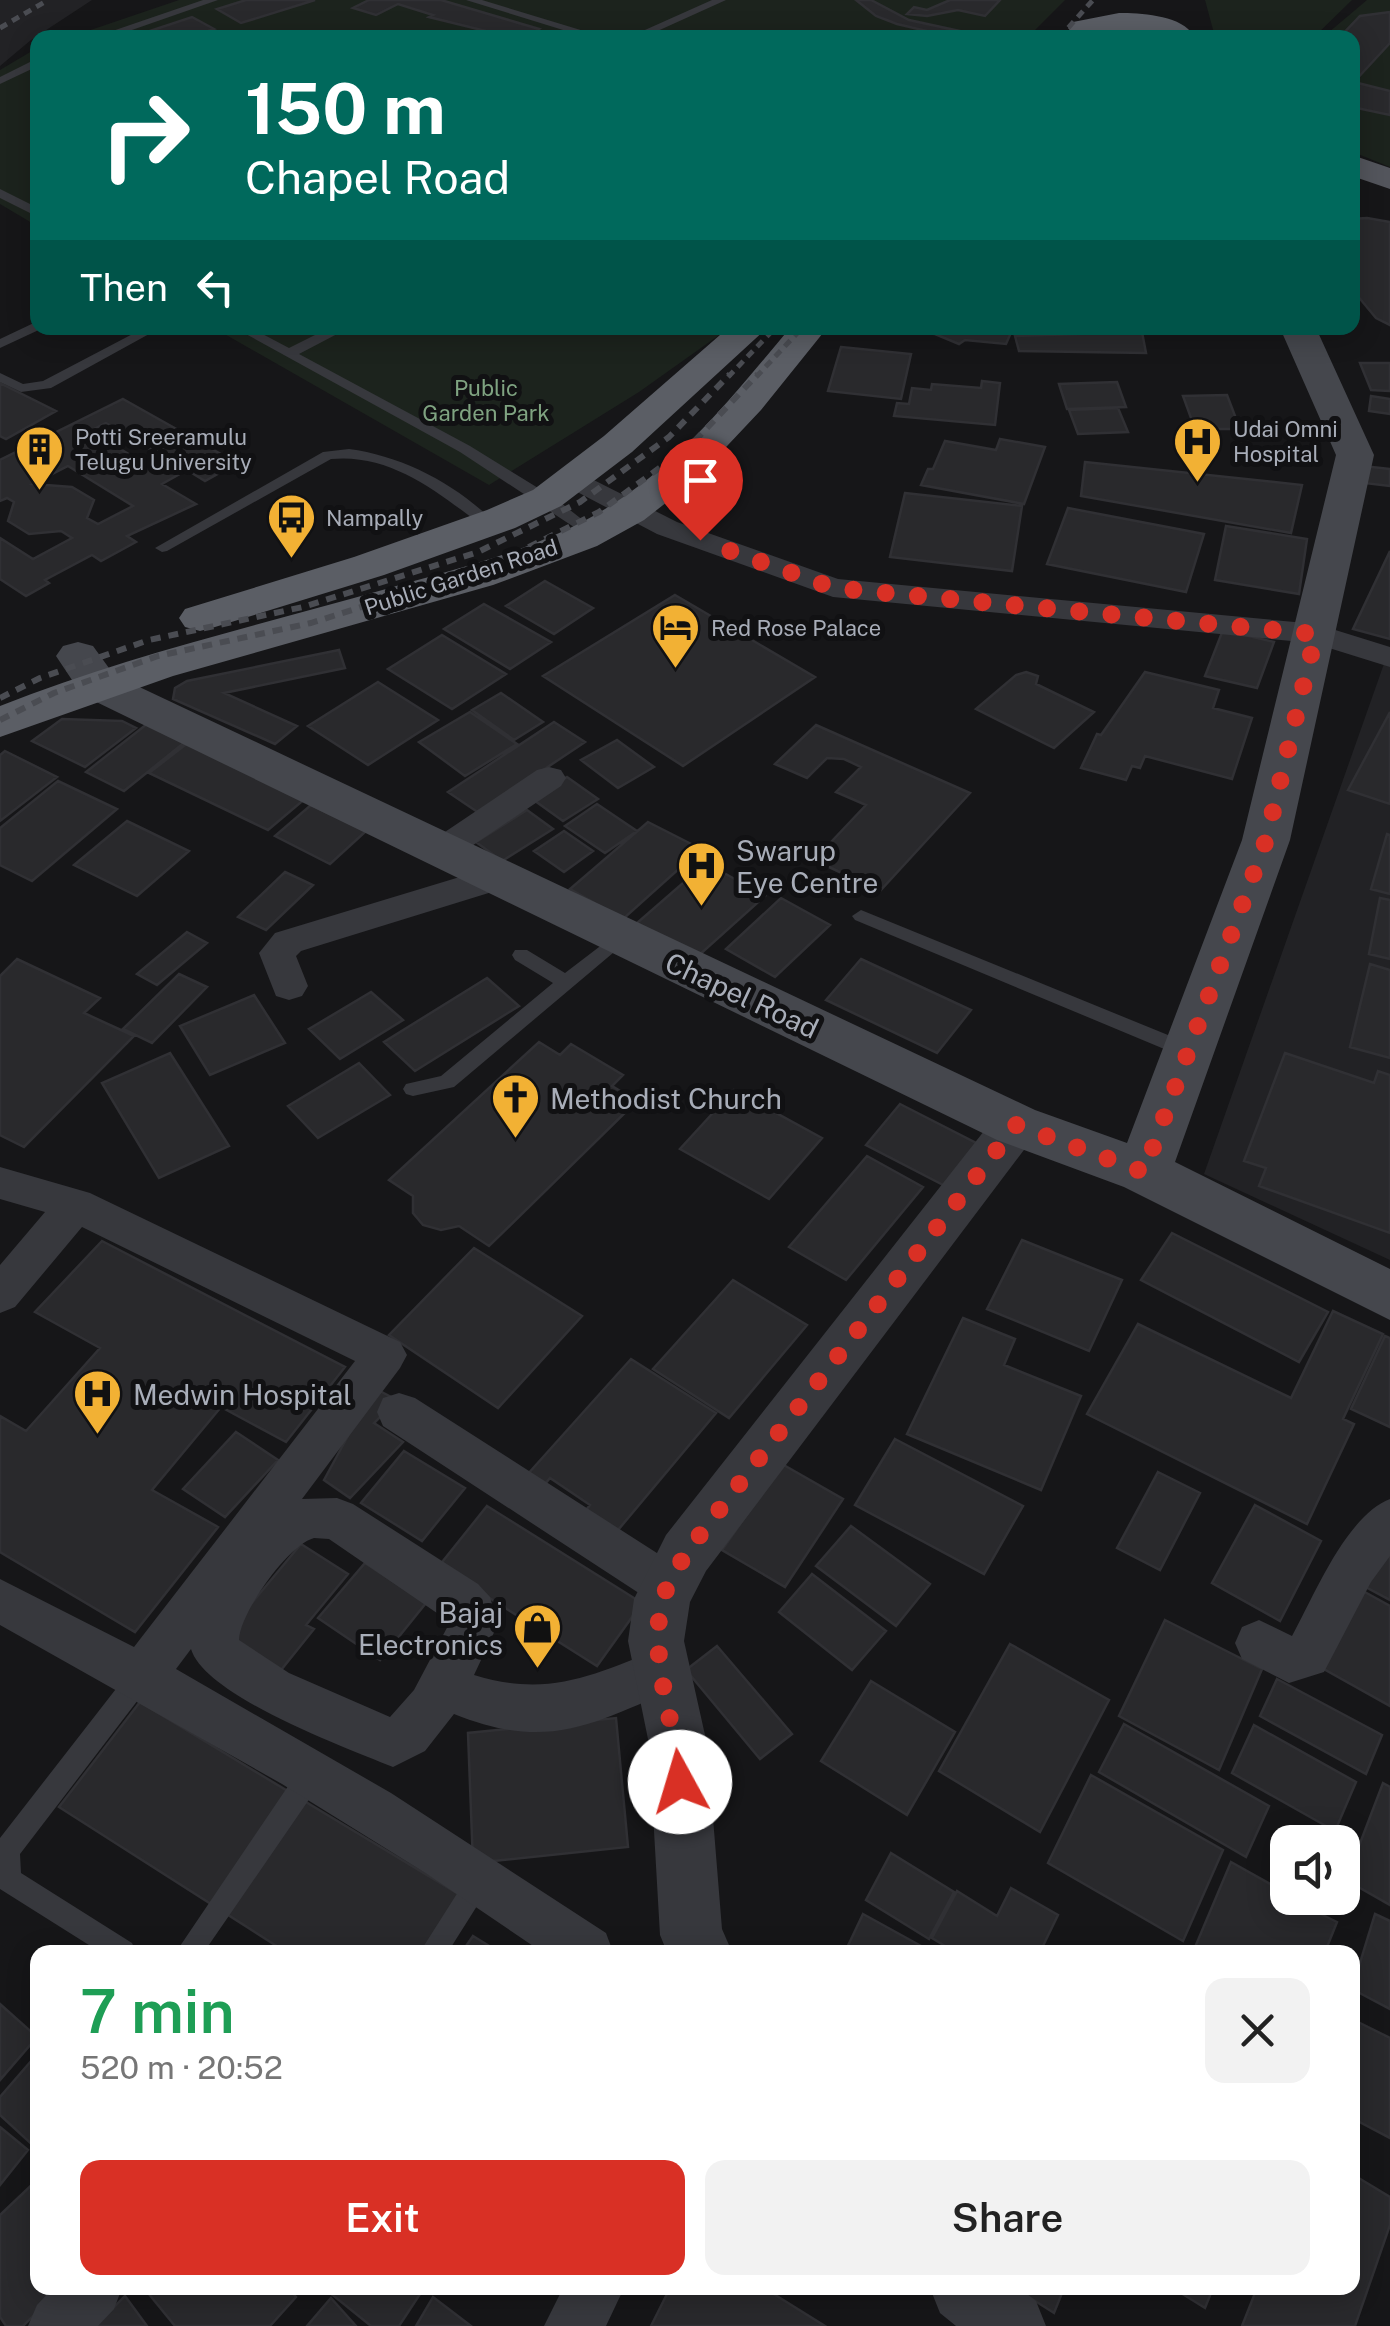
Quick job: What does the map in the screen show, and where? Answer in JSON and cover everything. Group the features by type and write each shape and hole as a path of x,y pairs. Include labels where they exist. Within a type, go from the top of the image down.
{"highway":[{"path":"1082,30 1098,1 1135,16 1176,19"},
{"path":"1086,30 1104,21 1176,19"},
{"path":"0,686 88,670 489,524 560,488 742,335"},
{"name":"Public Garden Road","path":"88,670 501,568 591,532 630,512 700,455 803,335"},
{"path":"0,723 88,670"}],"main road":[{"path":"1360,167 1390,180"},
{"path":"1360,190 1390,200"},
{"path":"1144,1172 1266,840 1355,455 1301,335"},
{"name":"Chapel Road","path":"88,670 496,878 1016,1125 1144,1172 1390,1296"}],"street":[{"path":"560,488 834,588 1316,634 1390,657"},
{"path":"442,850 549,778"},
{"path":"288,986 277,953 288,942 496,878"},
{"path":"696,1945 691,1935 678,1744 656,1641 662,1599 686,1553 1016,1125"},
{"path":"0,1183 76,1205 385,1355 142,1675"},
{"path":"0,1295 76,1205"},
{"path":"399,1412 668,1586"},
{"path":"314,1517 337,1519 461,1600 472,1612 474,1624 442,1686 408,1736 393,1742 272,1690 216,1652 215,1620 261,1554 292,1522 314,1517"},
{"path":"1259,1643 1290,1660 1307,1656 1354,1567 1390,1520"},
{"path":"0,1602 142,1675 482,1877 577,1945"},
{"path":"442,1686 490,1706 537,1713 568,1709 662,1671"},
{"path":"58,2326 86,2295"},
{"path":"574,2326 591,2295"},
{"path":"973,2295 1011,2326"}],"lane":[{"path":"121,30 213,0"},
{"path":"471,0 574,30"},
{"path":"637,30 695,0"},
{"path":"640,30 721,0"},
{"path":"0,81 30,64"},
{"path":"0,194 30,209"},
{"path":"0,344 30,330"},
{"path":"0,377 21,388 46,385 139,335"},
{"path":"255,335 560,488 591,532"},
{"path":"290,354 325,335"},
{"path":"162,548 328,455 348,450 371,454 404,471 489,524"},
{"path":"861,916 1189,1051"},
{"path":"414,1088 446,1082 620,937"},
{"path":"521,955 568,982"},
{"path":"112,1945 9,1880 7,1850 142,1675"},
{"path":"194,1945 310,1776"},
{"path":"438,1945 482,1877"}],"shaded area":[{"path":"0,0 92,0 46,30 30,30 30,41 0,66"},
{"path":"1386,658 1390,659 1390,1260 1204,1174"}],"green space":[{"path":"179,0 1065,0 1035,30 91,30"},
{"path":"1205,0 1352,0 1321,30 1213,30"},
{"path":"1367,0 1390,0 1390,167 1360,155 1360,30 1331,30"},
{"path":"30,52 30,222 0,204 0,70"},
{"name":"Public Garden Park","path":"226,335 719,335 639,392 489,485"}],"building":[{"path":"246,0 315,0 241,23 217,9"},
{"path":"369,0 441,0 539,29 482,30 429,17 433,15 398,4 376,15 353,8"},
{"path":"856,0 871,0 909,20 955,30 922,30 876,16"},
{"path":"950,0 1000,0 985,16 958,10 927,16 907,14 914,7 927,10"},
{"path":"1390,12 1390,43 1360,76 1360,30 1347,30 1360,16"},
{"path":"192,17 214,29 211,30 153,30"},
{"path":"1360,84 1390,91 1390,115 1360,109"},
{"path":"1360,218 1390,222 1390,325 1376,318 1360,299"},
{"path":"937,335 1010,335 1006,344 965,340 959,344"},
{"path":"1143,335 1146,353 1019,351 1015,336"},
{"path":"841,347 911,354 901,399 828,391"},
{"path":"1360,363 1390,363 1390,391 1371,390"},
{"path":"982,381 1000,383 995,425 894,416 897,403 909,404 912,388 931,390 932,384 981,388"},
{"path":"1117,382 1126,407 1067,409 1059,384"},
{"path":"0,383 56,411 6,439 0,436"},
{"path":"1227,395 1240,429 1195,429 1183,396"},
{"path":"1371,396 1390,399 1390,414 1369,411"},
{"name":"Potti Sreeramulu Telugu University","path":"123,399 219,453 212,457 230,467 205,481 187,470 162,484 196,504 127,536 136,542 101,561 92,555 45,580 49,583 26,596 0,579 0,538 33,559 72,538 61,531 29,534 8,521 14,502 7,498 0,501 0,460","holes":["106,423 175,464 159,472 90,431","68,466 133,506 98,524 87,518 94,500 72,487 33,484"]},
{"path":"1118,408 1128,432 1078,434 1069,410"},
{"path":"1000,439 1045,447 1024,504 921,485 945,441 996,450"},
{"path":"1085,462 1302,485 1291,533 1081,496"},
{"path":"1363,466 1390,469 1390,486 1364,483"},
{"path":"905,493 1022,506 1012,571 890,557"},
{"path":"1068,508 1204,534 1186,592 1047,564"},
{"path":"1226,526 1307,539 1299,594 1215,580"},
{"path":"1390,551 1390,639 1353,629"},
{"path":"545,581 593,608 554,634 506,606"},
{"path":"675,595 815,677 683,766 543,676"},
{"path":"484,604 551,642 510,669 444,629"},
{"path":"1223,630 1274,642 1257,688 1205,676"},
{"path":"442,635 506,674 452,709 388,669"},
{"path":"339,650 345,668 224,693 297,726 275,744 173,699 175,688 187,681"},
{"path":"1026,672 1038,676 1036,684 1094,712 1054,748 976,709 1016,675"},
{"path":"1145,672 1219,690 1213,708 1252,718 1232,779 1145,756 1140,768 1132,766 1126,780 1081,768 1097,734 1101,735"},
{"path":"378,682 438,720 368,765 308,726"},
{"path":"501,693 543,722 514,740 472,710"},
{"path":"470,712 517,744 465,776 419,742"},
{"path":"1390,712 1390,804 1348,790"},
{"path":"62,719 122,721 136,728 85,767 32,741"},
{"path":"554,722 585,742 479,813 448,792"},
{"path":"147,724 185,742 124,791 86,772"},
{"path":"816,725 970,793 880,891 814,860 866,805 836,792 861,767 844,759 827,758 807,778 775,764"},
{"path":"617,740 654,767 618,788 581,760"},
{"path":"189,742 307,797 268,830 149,773"},
{"path":"5,751 57,777 0,821 0,755"},
{"path":"567,777 598,799 563,821 531,798"},
{"path":"58,781 117,809 32,881 0,865 0,828"},
{"path":"597,804 637,831 605,853 565,826"},
{"path":"311,805 366,831 330,864 275,836"},
{"path":"527,810 553,829 502,861 476,842"},
{"path":"127,821 189,851 137,896 74,865"},
{"path":"648,822 701,849 623,919 570,889"},
{"path":"564,831 593,851 564,872 534,851"},
{"path":"1387,834 1390,835 1390,894 1371,889"},
{"name":"Swarup Eye Centre","path":"706,863 765,896 697,957 637,923"},
{"path":"285,872 313,885 266,930 238,917"},
{"path":"781,898 830,925 775,977 726,949"},
{"path":"1380,898 1390,900 1390,959 1369,954"},
{"path":"187,932 207,943 157,985 137,974"},
{"path":"17,959 100,998 84,1013 134,1036 24,1147 0,1135 0,976"},
{"path":"861,959 971,1010 937,1053 826,1000"},
{"path":"1370,964 1390,970 1390,1058 1350,1047"},
{"path":"179,974 207,987 152,1043 123,1029"},
{"path":"487,978 519,1006 415,1071 384,1042"},
{"path":"371,992 403,1020 340,1059 309,1029"},
{"path":"254,995 285,1043 210,1075 180,1026"},
{"name":"Methodist Church","path":"539,1042 560,1055 571,1044 623,1075 612,1086 637,1101 489,1246 459,1226 441,1230 423,1225 413,1213 413,1196 389,1180"},
{"path":"170,1053 229,1146 159,1178 102,1083"},
{"path":"1285,1053 1374,1083 1378,1071 1390,1075 1390,1233 1259,1186 1266,1168 1244,1161"},
{"path":"359,1063 390,1095 318,1138 288,1106"},
{"path":"734,1090 822,1138 769,1199 680,1149"},
{"path":"900,1104 980,1145 947,1187 866,1145"},
{"path":"867,1156 923,1187 846,1280 789,1247"},
{"path":"1172,1233 1328,1312 1299,1362 1141,1280"},
{"path":"1022,1240 1122,1280 1089,1351 987,1309"},
{"name":"Medwin Hospital","path":"102,1241 345,1367 286,1442 221,1407 152,1490 218,1527 135,1632 0,1552 0,1416 26,1431 100,1348 35,1312"},
{"path":"474,1248 582,1316 498,1408 389,1335"},
{"path":"733,1280 807,1325 729,1418 653,1369"},
{"path":"1333,1311 1383,1334 1343,1419 1354,1424 1307,1524 1087,1414 1138,1324 1291,1398"},
{"path":"963,1318 1015,1339 1004,1365 1081,1396 1041,1490 907,1434"},
{"path":"1385,1336 1390,1338 1390,1427 1351,1409"},
{"path":"631,1359 716,1413 613,1536 582,1515 590,1505 550,1478 534,1497 518,1485"},
{"path":"374,1388 397,1400 374,1423 403,1442 350,1498 324,1480"},
{"path":"236,1432 278,1460 225,1517 183,1489"},
{"path":"895,1439 1023,1506 984,1574 855,1505"},
{"path":"404,1451 465,1488 422,1541 361,1503"},
{"path":"782,1464 843,1499 785,1587 722,1550"},
{"path":"1158,1472 1200,1493 1160,1570 1117,1548"},
{"path":"1255,1505 1321,1541 1280,1621 1212,1583"},
{"path":"487,1506 642,1603 597,1666 439,1566"},
{"path":"851,1526 930,1584 896,1626 816,1566"},
{"path":"1390,1526 1390,1600 1360,1584"},
{"path":"301,1544 348,1574 306,1625 314,1629 281,1670 226,1634"},
{"path":"365,1563 426,1603 380,1660 318,1618"},
{"path":"812,1574 886,1631 852,1670 779,1612"},
{"path":"1352,1585 1390,1606 1390,1706 1313,1663"},
{"path":"1165,1620 1262,1669 1219,1770 1119,1716"},
{"path":"1010,1644 1109,1700 1040,1832 939,1771"},
{"path":"717,1646 792,1734 760,1759 686,1670"},
{"path":"1277,1679 1382,1735 1366,1774 1260,1716"},
{"path":"871,1681 955,1732 907,1815 821,1761"},
{"path":"140,1702 475,1904 449,1945 275,1945 59,1807"},
{"path":"616,1718 628,1847 473,1863 468,1733"},
{"path":"1124,1724 1269,1806 1246,1857 1099,1772"},
{"path":"1254,1725 1356,1782 1338,1825 1324,1825 1232,1773"},
{"path":"1091,1775 1223,1850 1183,1941 1048,1863"},
{"path":"1383,1783 1390,1787 1390,1905 1360,1888 1360,1843"},
{"path":"891,1853 954,1892 929,1939 866,1900"},
{"path":"1231,1862 1270,1884 1270,1915 1323,1915 1337,1922 1328,1945 1196,1945"},
{"path":"1011,1888 1058,1915 1043,1945 944,1945 932,1938 957,1891 997,1916"},
{"path":"863,1914 919,1945 848,1945"},
{"path":"1375,1914 1390,1921 1390,2009 1360,1993 1360,1963"},
{"path":"473,1936 488,1945 467,1945"},
{"path":"0,2004 30,2031 30,2045 0,2080"},
{"path":"1360,2023 1390,2038 1390,2138 1360,2122"},
{"path":"30,2062 30,2143 0,2115 0,2097"},
{"path":"0,2127 28,2150 0,2185"},
{"path":"1360,2179 1390,2197 1390,2225 1355,2326 1242,2326 1254,2295 1360,2295"},
{"path":"30,2187 30,2295 55,2295 23,2326 6,2326 0,2317 0,2215"},
{"path":"150,2295 296,2297 270,2326 175,2326"},
{"path":"333,2295 419,2295 399,2326 371,2326"},
{"path":"666,2295 775,2295 825,2326 651,2326"},
{"path":"1026,2295 1061,2295 1054,2313"},
{"path":"1184,2295 1210,2295 1205,2308"},
{"path":"125,2296 147,2326 95,2326"},
{"path":"433,2297 471,2326 416,2326"},
{"path":"331,2298 356,2326 307,2326"}],"railway":[{"path":"0,28 48,0"},
{"path":"1066,30 1093,0"},
{"path":"728,377 768,335"},
{"path":"756,377 795,335"},
{"path":"0,698 40,678 149,640 303,607 478,552 580,502 669,437 730,374"},
{"path":"0,720 54,693 158,656 311,623 493,565 599,512 691,445 758,374"}],"place":[{"name":"Udai Omni Hospital","path":"1198,484"},
{"name":"Potti Sreeramulu Telugu University","path":"40,492"},
{"name":"Nampally","path":"291,560"},
{"name":"Red Rose Palace","path":"676,670"},
{"name":"Swarup Eye Centre","path":"701,908"},
{"name":"Methodist Church","path":"515,1140"},
{"name":"Medwin Hospital","path":"98,1436"},
{"name":"Bajaj Electronics","path":"538,1670"}],"route":[{"path":"680,1782 678,1744 656,1641 662,1599 686,1553 1016,1125 1144,1172 1266,840 1316,634 834,588 700,540"}]}
